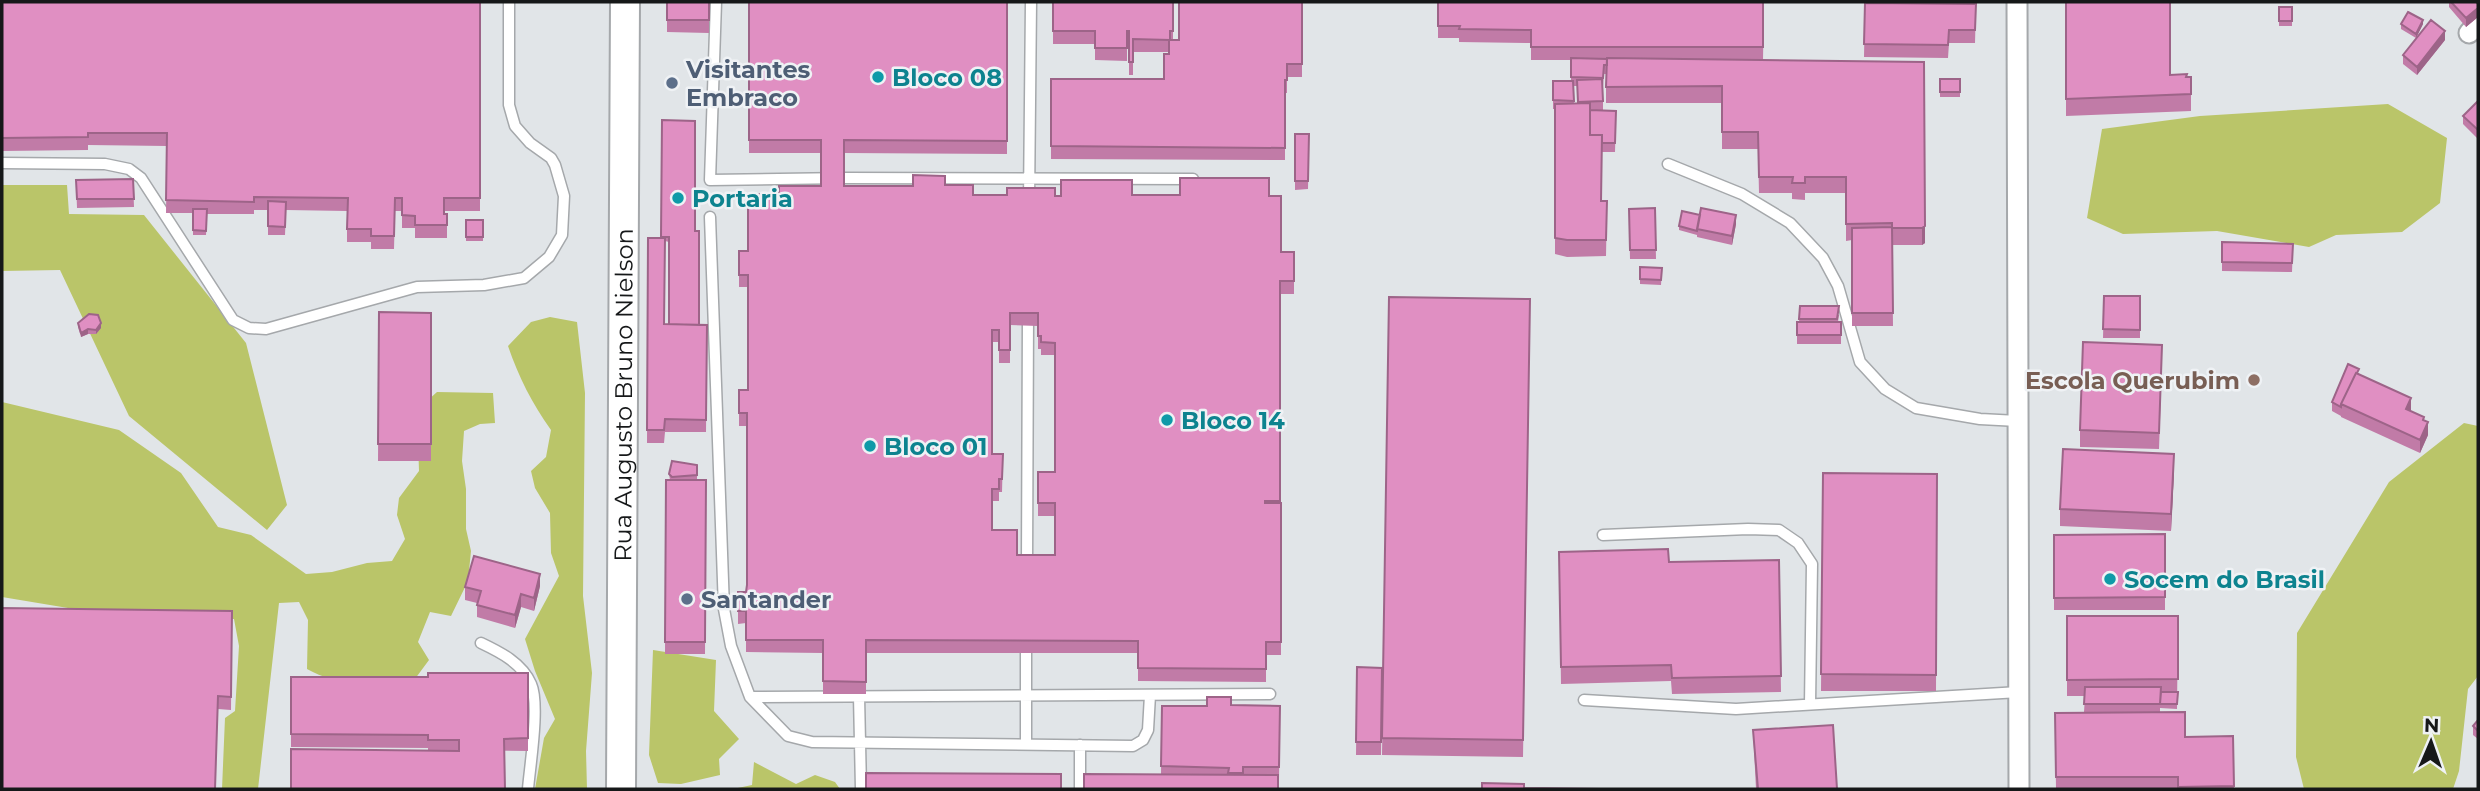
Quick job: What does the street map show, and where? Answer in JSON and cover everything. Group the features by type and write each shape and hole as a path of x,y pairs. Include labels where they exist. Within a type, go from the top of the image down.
{"main road":[{"name":"Rua Augusto Bruno Nielson","path":"621,789 625,2"}],"street":[{"path":"2017,2 2019,789"}],"lane":[{"path":"2,163 105,164 129,169 141,178 233,320 249,328 266,329 417,287 484,285 524,278 549,257 562,235 564,196 551,158 530,143 515,126 509,105 509,2"},
{"path":"716,2 710,180 1209,180"},
{"path":"1029,206 1031,2"},
{"path":"1668,164 1742,194 1790,223 1823,258 1838,286 1860,362 1885,389 1916,408 1980,419 2018,421"},
{"path":"710,218 724,609 731,646 750,697 788,736 812,742 1133,746 1143,740 1147,730 1150,695"},
{"path":"1027,570 1028,304"},
{"path":"1603,535 1779,530 1798,543 1812,564 1810,704"},
{"path":"1026,626 1026,744"},
{"path":"481,643 505,653 526,675 533,687 528,789"},
{"path":"1584,699 1737,709 2019,692"},
{"path":"750,697 1270,694"},
{"path":"859,696 860,789"},
{"path":"1080,745 1080,789"}],"green space":[{"path":"2388,104 2447,138 2440,203 2402,232 2336,235 2309,247 2217,231 2123,234 2087,218 2102,129 2200,116"},
{"path":"2,185 67,185 69,214 144,215 246,343 287,505 267,530 129,416 60,270 2,271"},
{"path":"550,317 577,322 585,393 583,596 592,673 586,751 587,789 535,789 544,738 555,719 525,639 559,576 551,553 550,513 535,488 531,471 546,457 551,430 526,390 508,346 531,322"},
{"path":"437,392 493,393 495,423 480,424 464,431 462,461 466,489 466,529 471,551 468,581 451,616 430,612 418,642 429,660 409,687 344,682 307,669 308,620 299,602 279,603 258,789 222,789 225,718 235,711 239,646 234,619 110,615 2,597 2,402 119,430 181,473 218,527 251,535 306,574 392,561 405,539 397,515 399,498 419,471 417,410"},
{"path":"2464,423 2478,426 2478,676 2468,689 2459,771 2453,789 2304,789 2296,757 2297,633 2389,482"},
{"path":"653,650 716,660 714,711 739,739 719,759 720,775 681,784 658,783 649,755"},
{"path":"754,762 796,784 815,775 835,782 840,789 733,789 752,785"}],"building":[{"path":"2,2 480,2 480,198 444,198 447,225 415,225 415,216 402,215 402,198 395,198 394,236 371,236 371,229 347,229 348,198 254,197 254,202 166,200 167,133 88,133 88,137 2,138"},
{"path":"667,2 709,2 709,20 667,20"},
{"path":"749,2 1007,2 1007,141 844,140 844,186 913,186 913,175 945,176 945,185 973,185 973,195 1007,195 1007,188 1055,188 1055,196 1061,196 1061,180 1132,180 1132,195 1180,195 1180,178 1269,178 1269,196 1281,196 1281,252 1294,252 1294,281 1280,281 1280,501 1265,503 1281,503 1281,642 1266,642 1266,669 1138,668 1138,641 866,640 866,682 823,681 823,640 746,640 746,611 738,611 738,592 746,592 747,585 747,413 739,413 739,390 748,390 748,275 739,275 739,251 748,251 748,194 779,194 779,186 821,186 821,140 749,140","holes":["1010,313 1038,313 1038,336 1041,336 1041,342 1055,343 1055,472 1038,472 1038,503 1055,503 1055,555 1017,555 1017,530 992,530 992,489 999,489 1003,454 992,454 992,330 999,330 999,350 1010,350"]},
{"path":"1053,2 1173,2 1173,31 1170,31 1170,40 1133,39 1133,62 1129,62 1129,31 1127,48 1095,48 1095,31 1053,31"},
{"path":"1179,2 1302,2 1302,64 1287,64 1285,80 1285,148 1051,146 1051,79 1164,79 1164,54 1169,54 1169,40 1179,40"},
{"path":"1438,2 1763,2 1763,47 1531,47 1531,30 1438,26"},
{"path":"2066,2 2170,2 2170,75 2187,74 2186,77 2191,77 2191,94 2066,99"},
{"path":"2451,2 2476,2 2478,8 2466,18"},
{"path":"1865,3 1976,4 1975,30 1949,30 1948,45 1864,44"},
{"path":"2279,7 2292,7 2292,21 2279,21"},
{"path":"2408,12 2423,20 2416,34 2401,24"},
{"path":"2431,20 2445,31 2417,67 2403,55"},
{"path":"1571,58 1607,59 1603,78 1571,77"},
{"path":"1607,58 1924,62 1925,226 1892,228 1892,223 1846,224 1846,177 1805,177 1805,183 1792,183 1793,177 1759,177 1758,132 1722,132 1722,86 1606,87"},
{"path":"1602,79 1603,101 1578,102 1577,80"},
{"path":"1940,79 1960,79 1960,92 1940,92"},
{"path":"1553,81 1573,81 1574,101 1553,100"},
{"path":"2478,101 2478,130 2463,116"},
{"path":"1590,103 1590,135 1602,135 1601,201 1607,201 1606,240 1555,238 1555,104"},
{"path":"1590,110 1616,111 1615,143 1602,143 1602,135 1590,135"},
{"path":"662,120 695,121 695,231 699,231 699,325 669,324 669,237 661,237"},
{"path":"1295,134 1309,134 1308,181 1295,181"},
{"path":"133,179 134,199 77,199 76,180"},
{"path":"268,201 286,202 285,227 268,226"},
{"path":"1655,208 1656,250 1630,250 1629,209"},
{"path":"1701,208 1736,215 1732,236 1697,229"},
{"path":"193,209 207,209 206,231 193,230"},
{"path":"1682,211 1700,215 1697,231 1679,226"},
{"path":"466,220 483,220 483,237 466,237"},
{"path":"1892,227 1893,313 1852,313 1852,228"},
{"path":"648,238 665,238 664,324 707,325 706,420 665,419 664,430 647,430"},
{"path":"2222,242 2293,244 2292,263 2222,262"},
{"path":"1640,267 1662,268 1661,280 1640,279"},
{"path":"2104,296 2140,296 2140,330 2103,329"},
{"path":"1389,297 1530,299 1523,740 1382,738"},
{"path":"1800,306 1839,306 1837,319 1799,319"},
{"path":"379,312 431,313 431,444 378,444"},
{"path":"89,314 98,315 101,323 96,330 88,329 81,333 78,323"},
{"path":"1797,322 1841,322 1841,335 1797,335"},
{"path":"2083,342 2162,345 2159,433 2080,430"},
{"path":"2348,364 2359,369 2341,407 2332,402"},
{"path":"2356,373 2411,398 2406,409 2424,417 2423,420 2428,422 2420,440 2341,404"},
{"path":"2063,449 2174,454 2171,514 2060,509"},
{"path":"672,461 697,465 697,475 672,477 669,474"},
{"path":"1823,473 1937,474 1936,675 1821,674"},
{"path":"666,480 706,480 705,642 665,642"},
{"name":"Socem do Brasil","path":"2165,534 2165,597 2054,598 2054,535"},
{"path":"1668,549 1669,562 1779,560 1781,676 1672,678 1671,665 1561,667 1559,552"},
{"path":"474,556 540,574 534,598 521,594 515,615 477,605 481,591 465,587"},
{"path":"2,608 232,611 231,697 218,696 215,789 2,789"},
{"path":"2067,616 2178,616 2178,679 2067,680"},
{"path":"1357,667 1382,668 1381,742 1356,742"},
{"path":"428,673 528,673 528,738 504,739 505,789 291,789 291,749 459,751 459,740 428,740 428,735 291,734 291,677 428,677"},
{"path":"2085,687 2161,687 2160,704 2084,704"},
{"path":"2161,692 2178,692 2177,704 2160,704"},
{"path":"1207,697 1231,697 1231,705 1280,706 1279,767 1243,767 1243,773 1228,773 1229,768 1161,766 1162,706 1207,706"},
{"path":"2185,712 2185,737 2233,736 2234,786 2178,787 2178,777 2056,777 2055,713"},
{"path":"1833,725 1837,789 1758,789 1753,730"},
{"path":"866,773 1061,774 1061,789 866,789"},
{"path":"1084,774 1278,775 1278,789 1084,789"},
{"path":"1482,783 1524,784 1524,788 1602,789 1482,789"}],"place":[{"name":"Bloco 08","path":"878,77"},
{"name":"Visitantes Embraco","path":"672,83"},
{"name":"Portaria","path":"678,198"},
{"name":"Escola Querubim","path":"2254,380"},
{"name":"Bloco 14","path":"1167,420"},
{"name":"Bloco 01","path":"870,446"},
{"name":"Socem do Brasil","path":"2110,579"},
{"name":"Santander","path":"687,599"}]}
